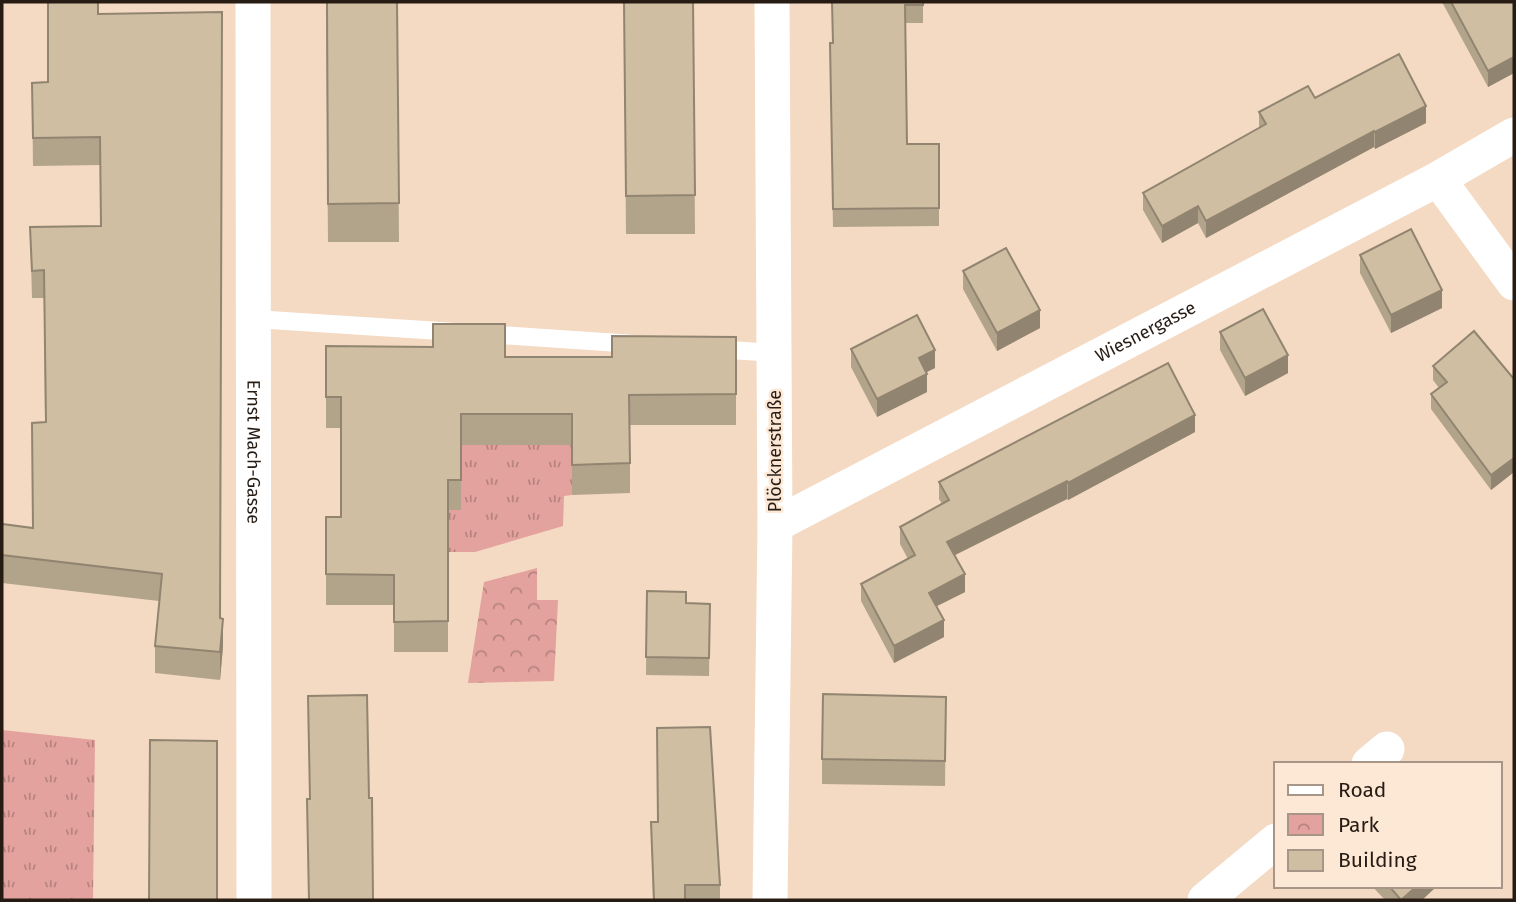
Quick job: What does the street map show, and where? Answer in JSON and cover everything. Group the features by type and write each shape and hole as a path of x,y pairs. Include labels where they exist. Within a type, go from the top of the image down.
{"street":[{"name":"Ernst Mach-Gasse","path":"253,2 254,900"},
{"name":"Plöcknerstraße","path":"770,900 775,525 772,2"},
{"name":"Wiesnergasse","path":"775,525 1437,179 1514,135"},
{"path":"1437,179 1514,283"},
{"path":"1205,900 1274,843"}],"lane":[{"path":"253,319 652,345"},
{"path":"691,347 774,353"}],"green space":[{"path":"448,411 503,445 572,445 572,495 564,496 563,526 475,552 448,552 448,510 461,510"},
{"path":"537,568 537,600 558,600 554,681 468,683 484,582"},
{"path":"2,730 95,740 93,900 2,900"}],"building":[{"path":"48,2 98,2 98,14 222,12 220,618 223,619 220,652 155,646 162,574 2,555 2,524 33,528 32,423 46,422 44,270 32,271 30,227 101,226 100,137 33,138 32,83 48,82"},
{"path":"327,2 397,2 399,203 328,204"},
{"path":"624,2 693,2 695,195 626,196"},
{"path":"832,2 923,2 923,5 905,5 907,144 939,144 939,208 833,209 830,43 833,43"},
{"path":"1451,2 1514,2 1514,57 1488,71"},
{"path":"1399,54 1426,106 1206,221 1198,206 1162,226 1143,193 1266,124 1259,112 1308,86 1315,98"},
{"path":"1411,229 1442,290 1391,315 1360,255"},
{"path":"1006,248 1040,310 997,333 963,271"},
{"path":"1263,309 1288,355 1245,378 1220,332"},
{"path":"917,315 935,350 919,358 927,374 877,399 851,349"},
{"path":"433,324 505,324 505,357 612,357 612,336 736,337 736,394 629,395 630,463 572,465 572,414 461,414 461,480 448,480 448,621 394,622 394,575 326,574 326,517 341,517 341,397 326,397 326,346 433,347"},
{"path":"1474,331 1514,378 1514,458 1491,475 1431,394 1447,382 1433,366"},
{"path":"1168,363 1195,415 1068,483 1067,481 947,542 965,574 929,593 944,620 894,646 861,584 915,555 900,527 949,500 939,482"},
{"path":"647,591 686,592 686,603 710,604 709,658 646,657"},
{"path":"823,694 946,697 945,761 822,759"},
{"path":"367,695 373,900 309,900 308,696"},
{"path":"710,727 720,885 685,885 685,900 654,900 651,822 658,822 657,728"},
{"path":"150,740 217,741 217,900 149,900"},
{"path":"1391,888 1415,888 1401,900"}]}
